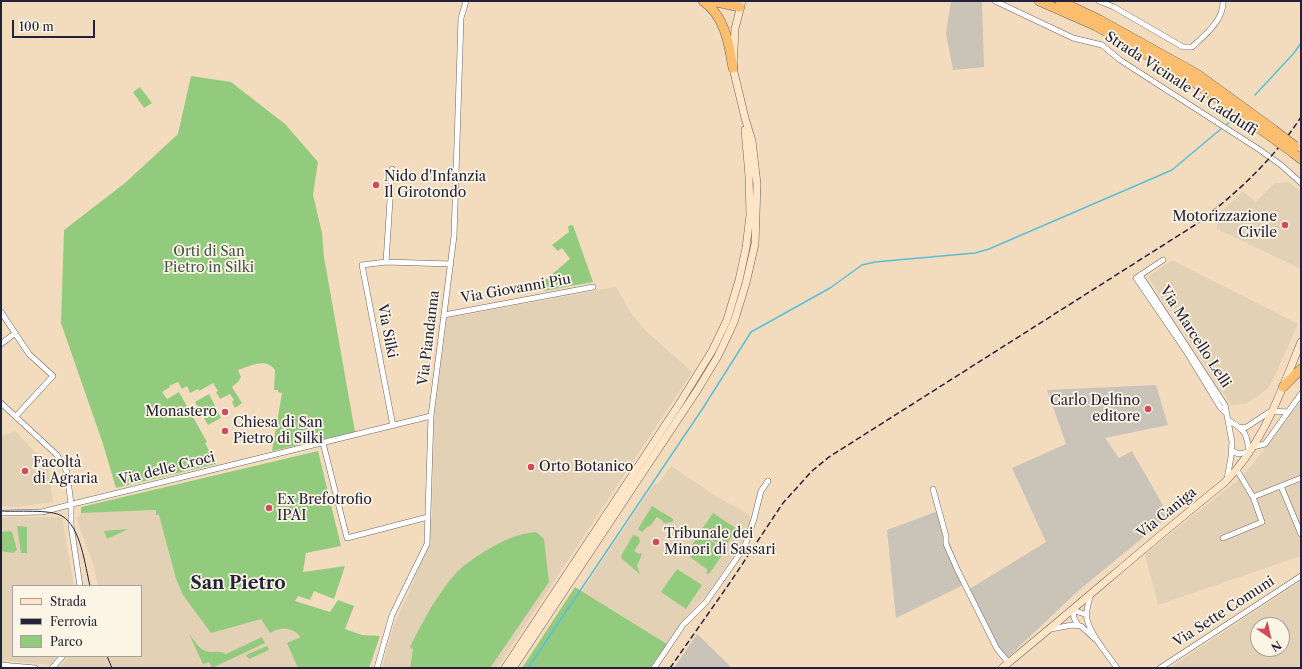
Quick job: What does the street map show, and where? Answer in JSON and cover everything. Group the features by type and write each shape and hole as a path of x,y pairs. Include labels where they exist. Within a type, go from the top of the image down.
{"highway":[{"path":"703,1 708,4 722,24 730,49 733,68"},
{"path":"712,1 741,4"},
{"path":"1040,1 1096,26 1191,80 1296,149 1301,159"},
{"path":"1060,1 1100,20 1197,74 1272,133"},
{"path":"1282,387 1301,369"}],"main road":[{"path":"514,668 698,389 718,356 734,322 746,283 755,244 757,215 757,184 752,141 744,118 733,68 734,34 741,4"},
{"path":"505,668 676,409 712,351 727,320 739,280 746,248 750,215 749,176 744,118"},
{"name":"Via Caniga","path":"1002,668 1227,480 1237,470 1251,450 1271,411 1301,342"}],"street":[{"name":"Via Piandanna","path":"377,668 392,615 427,544 431,416 454,236 461,18 466,1"},
{"name":"Strada Vicinale Li Cadduffi","path":"995,1 1073,38 1102,45 1120,60 1281,165 1301,183"},
{"path":"1099,1 1114,7 1183,47 1192,47 1213,27 1223,7 1223,1"},
{"path":"386,262 392,169"},
{"name":"Via Marcello Lelli","path":"1162,260 1138,276 1220,407 1227,414 1231,450 1227,480"},
{"name":"Via Silki","path":"393,426 362,265 386,262 451,264"},
{"name":"Via Giovanni Piu","path":"444,314 593,287"},
{"path":"1,312 14,334 29,354 53,376 16,416"},
{"path":"1,344 14,334"},
{"path":"1231,450 1238,454 1265,444 1301,394"},
{"path":"1,403 57,455 67,472 71,504 71,525 80,585"},
{"path":"1241,427 1245,428 1271,411 1288,412"},
{"name":"Via delle Croci","path":"1,513 42,512 431,416"},
{"path":"1228,420 1241,427 1248,437 1251,450"},
{"path":"323,443 347,538 428,516"},
{"path":"1223,538 1262,522 1253,497 1237,470"},
{"path":"1253,497 1301,478"},
{"path":"654,668 683,625 706,602 739,555 750,531 761,491 768,481"},
{"path":"1281,486 1301,534"},
{"path":"933,489 946,536 946,544 997,649 1008,663"},
{"name":"Via Sette Comuni","path":"1160,668 1301,576"},
{"path":"1091,594 1087,620 1098,641 1117,668"},
{"path":"1072,610 1087,615"},
{"path":"1072,610 1078,625"},
{"path":"1049,629 1078,625 1098,641"},
{"path":"52,668 62,657"},
{"path":"1,666 35,668"}],"shaded area":[{"path":"951,1 982,1 984,67 953,70 946,33"},
{"path":"1289,182 1301,192 1301,269 1217,229 1217,216 1243,191 1256,202 1275,183"},
{"path":"1172,260 1298,324 1272,382 1267,389 1245,404 1231,405 1148,277"},
{"name":"Orto Botanico","path":"616,287 631,313 645,330 692,372 497,668 382,668 394,624 409,593 428,542 432,514 434,420 447,318"},
{"path":"1156,385 1168,425 1105,438 1119,458 1132,451 1169,516 1078,591 1005,660 968,590 1046,542 1012,468 1066,444 1047,390"},
{"path":"1301,400 1301,556 1158,605 1145,554 1238,480 1253,464"},
{"name":"Facoltà di Agraria","path":"15,431 48,463 53,502 17,507 1,506 1,437"},
{"path":"671,466 719,498 748,514 751,519 740,546 708,593 688,615 667,644 582,591 655,483 658,484"},
{"path":"156,509 156,515 159,515 176,579 183,595 261,619 274,630 292,630 300,636 299,638 312,668 58,668 69,657 142,657 142,585 98,585 94,567 76,517 79,517 81,513"},
{"path":"938,511 965,584 896,618 887,530"},
{"path":"1,517 62,517 74,585 12,585 12,657 58,657 51,665 1,660"},
{"path":"1301,581 1301,668 1169,668"},
{"path":"697,634 729,665 730,668 674,668"}],"green space":[{"name":"Orti di San Pietro in Silki","path":"191,76 231,82 285,124 318,162 313,195 322,233 324,257 355,432 272,451 282,393 278,392 278,390 274,390 275,370 267,364 262,363 238,370 241,377 232,387 242,403 235,408 232,402 234,400 230,394 220,399 216,392 218,391 213,383 199,391 198,389 190,393 187,386 182,389 178,382 169,386 170,387 162,392 167,399 179,392 207,442 205,443 216,464 116,488 103,444 61,323 64,230 125,183 178,134"},
{"path":"140,87 152,103 144,108 133,92"},
{"path":"573,225 593,282 544,291 544,286 546,283 544,281 570,259 562,248 558,251 552,245 569,232 568,226"},
{"path":"209,394 221,418 208,425 195,402"},
{"path":"318,451 341,546 306,553 303,572 345,566 334,599 314,591 310,600 298,596 295,601 330,612 338,600 354,606 345,629 362,635 380,636 369,668 298,668 287,643 299,638 300,636 293,631 285,629 270,633 261,619 211,633 183,595 176,579 159,515 156,515 156,510 81,513 81,507"},
{"path":"652,506 673,519 673,522 663,523 663,521 657,517 650,526 642,532 638,529"},
{"path":"713,513 737,529 724,548 700,532"},
{"path":"17,526 27,527 27,553 21,553"},
{"path":"128,529 107,539 104,531"},
{"path":"1,532 12,532 17,550 13,553 1,551"},
{"path":"536,532 544,539 549,582 490,668 410,668 413,649 410,647 425,618 457,572 475,557 499,543 516,536"},
{"path":"700,533 725,551 709,574 706,573 708,570 690,557 688,551"},
{"path":"633,535 639,537 640,542 634,551 642,554 637,566 640,574 622,559 621,556"},
{"path":"677,569 702,585 686,609 661,592"},
{"path":"575,587 667,644 650,668 522,668"},
{"path":"189,634 198,646 207,652 220,652 226,654 262,637 265,643 212,668 209,662 203,664"},
{"path":"267,646 269,650 249,659 246,655"}],"waterway":[{"path":"1255,95 1294,53 1301,43"},
{"path":"1225,126 1230,122"},
{"path":"528,668 703,408 751,332 830,288 862,265 875,262 975,253 989,249 1172,170 1222,128"}],"tram line":[{"path":"1,511 50,512 62,516 68,521 78,538 90,585"},
{"path":"107,657 112,668"}],"railway":[{"path":"670,668 729,584 783,503 812,471 829,457 1195,225 1253,176 1278,148 1301,117"}],"place":[{"name":"Nido d'Infanzia Il Girotondo","path":"376,185"},
{"name":"Motorizzazione Civile","path":"1285,225"},
{"name":"Carlo Delfino editore","path":"1148,409"},
{"name":"Monastero","path":"225,412"},
{"name":"Chiesa di San Pietro di Silki","path":"225,431"},
{"name":"Orto Botanico","path":"531,467"},
{"name":"Facoltà di Agraria","path":"25,471"},
{"name":"Ex Brefotrofio IPAI","path":"269,508"},
{"name":"Tribunale dei Minori di Sassari","path":"656,542"}],"district":[{"name":"San Pietro","path":"238,584"}]}
